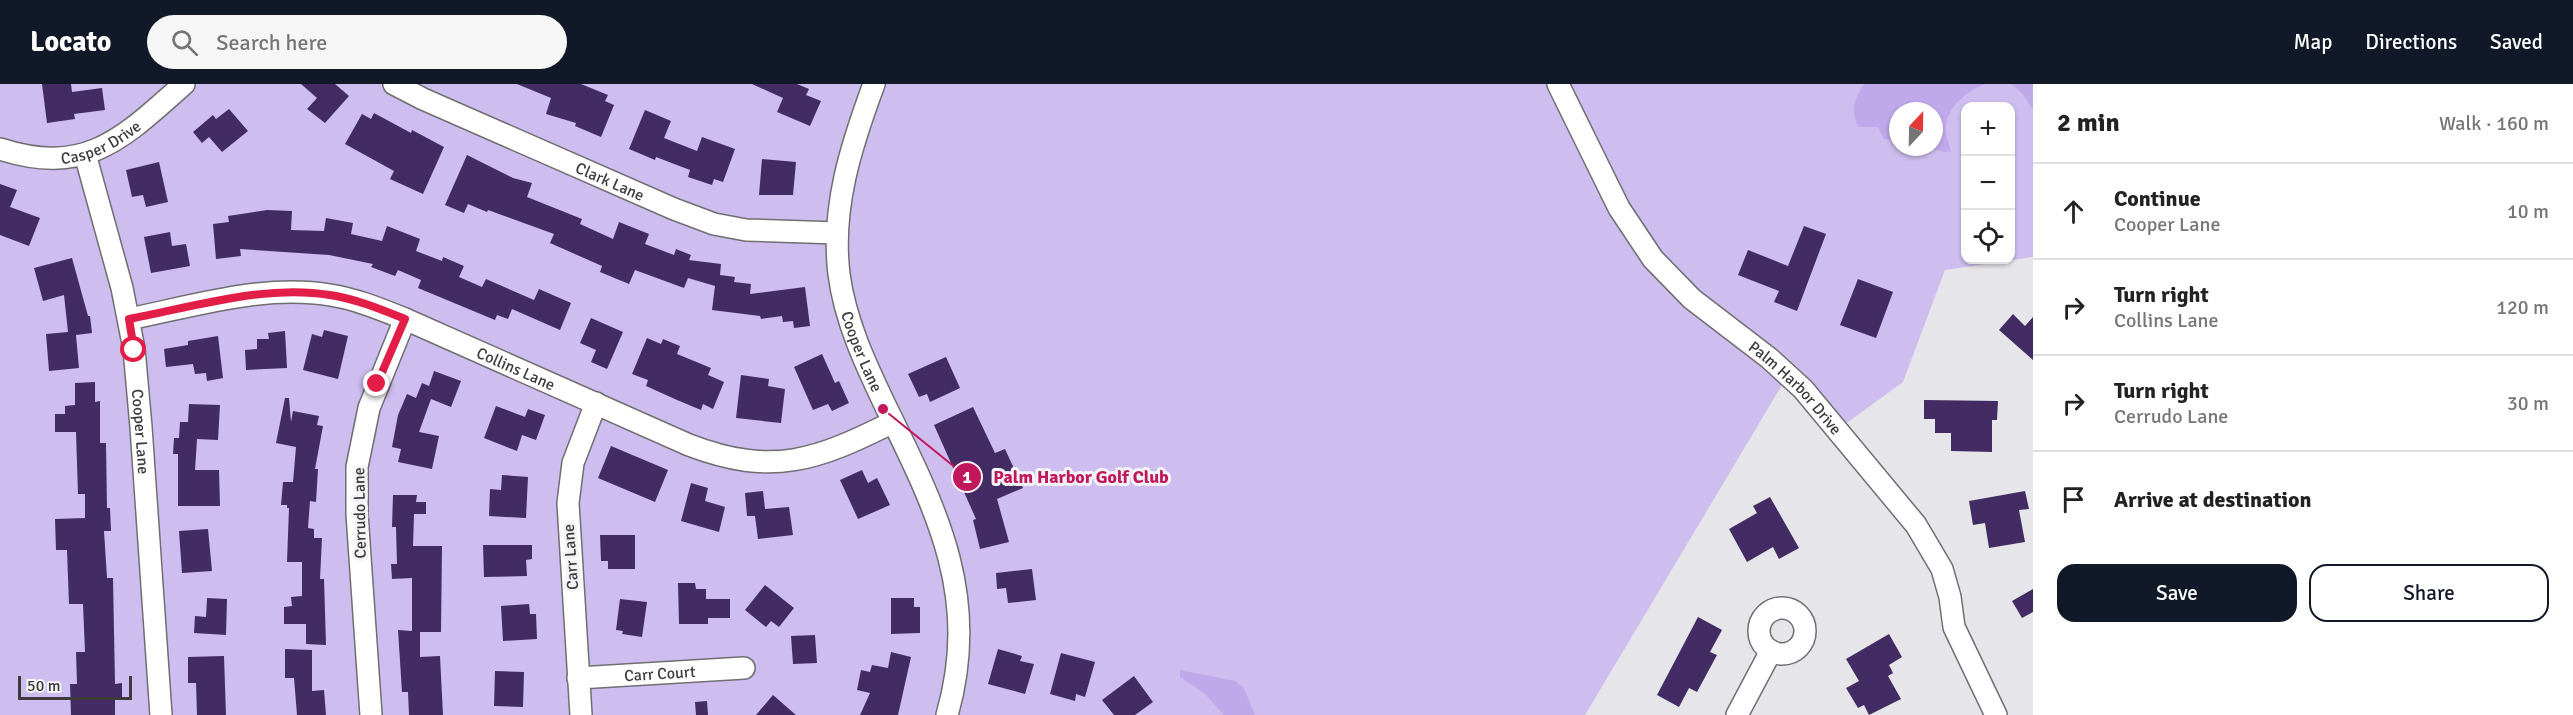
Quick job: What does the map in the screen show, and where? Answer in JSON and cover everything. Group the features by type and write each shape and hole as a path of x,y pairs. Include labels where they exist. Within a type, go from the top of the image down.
{"street":[{"name":"Casper Drive","path":"0,149 49,158 85,154 116,141 184,84"},
{"name":"Clark Lane","path":"394,84 423,99 707,222 746,230 837,232"},
{"name":"Cooper Lane","path":"874,84 850,155 839,204 837,232 839,275 850,323 865,361 936,515 956,582 960,645 953,714"},
{"name":"Palm Harbor Drive","path":"1558,84 1619,208 1653,259 1692,299 1769,358 1803,389 1916,525 1942,569 1950,597 1954,627 1996,715"},
{"name":"Cooper Lane","path":"85,154 129,319 139,401 161,715"},
{"name":"Collins Lane","path":"129,319 253,295 290,292 348,299 405,319 695,448 750,462 779,462 820,455 893,422"},
{"name":"Cerrudo Lane","path":"371,715 357,523 357,467 369,408 405,319"},
{"name":"Carr Lane","path":"581,715 568,523 568,492 575,455 596,404"},
{"path":"1737,715 1771,651"},
{"name":"Carr Court","path":"578,678 744,668"}],"shaded area":[{"path":"0,84 2033,84 2033,257 2015,260 2015,102 1961,102 1961,264 1986,264 1945,270 1903,382 1830,435 1782,385 1585,715 0,715"},
{"path":"1864,84 1985,84 1964,96 1952,109 1946,124 1951,151 1945,152 1943,152 1943,102 1889,102 1889,140 1884,139 1878,127 1858,127 1854,105"},
{"path":"2011,84 2033,84 2033,110 2022,93"},
{"path":"1180,670 1235,681 1244,688 1255,715 1224,715 1205,694 1180,677"}],"building":[{"path":"42,84 71,84 72,92 102,88 105,110 74,114 75,119 47,123"},
{"path":"301,84 335,84 349,96 325,123 307,109 317,98"},
{"path":"517,84 581,84 608,95 605,101 614,105 601,137 575,126 576,123 546,114 551,98"},
{"path":"752,84 797,84 809,89 806,95 821,101 810,126 777,112 783,98"},
{"path":"229,109 248,131 222,152 209,137 202,143 193,132 213,115 216,119"},
{"path":"645,110 671,121 664,138 697,151 702,137 735,149 723,182 714,179 712,185 688,177 690,170 656,157 655,160 629,149"},
{"path":"374,113 411,133 412,130 444,147 423,194 390,179 394,171 345,144 362,114 371,119"},
{"path":"467,155 513,178 532,183 527,197 582,219 580,224 613,239 619,222 649,234 645,244 674,255 676,249 691,255 689,260 721,264 720,275 735,277 734,282 751,284 750,294 805,287 810,326 794,328 793,321 783,322 782,316 761,319 760,316 712,310 715,286 688,278 684,288 635,270 629,284 600,272 602,266 550,243 554,234 468,204 464,213 445,205"},
{"path":"762,159 796,162 793,195 759,195"},
{"path":"159,162 168,202 146,207 143,195 132,197 126,170"},
{"path":"0,184 17,190 10,207 40,218 29,246 0,235"},
{"path":"267,210 292,211 291,230 324,231 326,218 353,223 351,234 382,241 387,226 420,239 416,251 442,261 443,257 464,266 459,277 482,287 486,279 534,300 539,289 571,303 560,330 512,309 508,319 497,315 495,320 418,288 421,280 398,270 395,276 371,267 373,264 329,255 240,249 241,256 216,259 213,224 229,222 228,216"},
{"path":"1804,226 1826,234 1797,311 1774,302 1779,291 1738,275 1748,250 1788,266"},
{"path":"170,232 172,246 186,244 190,266 151,273 144,237"},
{"path":"72,258 88,316 90,316 92,333 76,335 79,368 49,371 46,334 68,332 64,295 43,301 34,268"},
{"path":"1858,279 1893,292 1876,338 1840,325"},
{"path":"2013,314 2025,326 2033,317 2033,360 1999,330"},
{"path":"591,318 623,332 607,369 591,362 596,350 580,343"},
{"path":"324,330 348,336 338,379 303,370 312,334 322,337"},
{"path":"285,331 287,368 246,370 245,350 257,349 257,339 269,339 268,333"},
{"path":"218,336 223,378 207,381 206,373 195,374 193,364 166,367 164,349 188,345 188,341"},
{"path":"647,338 661,344 663,339 680,346 677,354 711,368 708,375 724,382 713,409 703,404 701,410 677,400 646,386 648,380 632,374"},
{"path":"822,354 835,383 839,381 849,403 832,411 828,404 813,410 794,367"},
{"path":"946,357 960,388 930,402 927,394 919,397 908,374"},
{"path":"434,371 461,381 451,407 431,399 419,432 439,436 432,469 398,462 401,449 392,447 398,415 407,394 416,398 422,383 429,386"},
{"path":"741,375 769,379 768,386 785,389 781,423 736,418"},
{"path":"95,382 95,402 100,401 100,443 106,443 107,508 110,508 111,531 104,531 107,578 113,578 115,684 122,683 122,697 115,697 115,715 71,715 70,684 77,684 76,652 85,652 83,604 69,604 67,550 56,550 55,519 85,518 85,494 78,494 76,432 55,432 55,414 65,414 65,406 75,405 75,383"},
{"path":"285,398 289,398 291,422 293,411 319,416 317,425 323,426 315,469 318,469 316,502 310,501 308,528 314,529 314,538 322,538 320,579 324,579 326,645 306,644 306,624 284,624 284,607 292,606 291,597 302,596 302,562 287,562 289,508 287,505 281,505 283,482 293,482 296,447 276,443"},
{"path":"1924,400 1998,401 1997,420 1992,420 1992,452 1951,451 1951,433 1935,433 1935,419 1924,419"},
{"path":"189,404 220,405 218,440 197,439 195,470 219,470 220,506 178,506 178,454 173,454 174,438 179,438 180,422 188,422"},
{"path":"496,406 525,417 528,409 545,415 536,440 522,435 517,451 484,438"},
{"path":"973,407 995,453 1005,449 1023,488 997,499 1009,542 980,549 973,520 976,519 934,425"},
{"path":"611,446 668,470 655,502 598,478"},
{"path":"862,470 868,483 877,478 890,505 858,519 840,480"},
{"path":"502,475 528,477 526,518 489,516 490,489 501,490"},
{"path":"691,483 708,488 705,501 725,507 719,532 681,521"},
{"path":"763,491 765,509 789,507 793,535 758,539 755,516 747,516 745,493"},
{"path":"2025,491 2029,509 2019,510 2025,542 1989,548 1985,523 1973,525 1969,501"},
{"path":"393,495 417,495 416,502 426,502 426,514 414,514 413,546 442,546 441,632 420,632 420,657 440,656 443,715 409,715 408,692 402,692 398,630 412,631 412,578 392,579 391,564 397,564 396,527 392,527"},
{"path":"1770,497 1799,548 1779,559 1773,547 1747,562 1729,529 1757,513 1753,506"},
{"path":"208,529 212,571 182,573 179,531"},
{"path":"600,535 635,535 635,569 608,569 608,561 601,561"},
{"path":"483,545 532,545 532,559 526,560 527,576 484,577"},
{"path":"1032,569 1036,600 1008,603 1006,588 997,589 996,573"},
{"path":"678,583 695,583 696,589 706,589 706,599 730,599 730,618 708,618 708,624 679,624"},
{"path":"765,585 794,608 779,627 771,621 766,627 745,610"},
{"path":"2033,589 2033,612 2022,618 2012,601"},
{"path":"207,598 227,599 226,635 194,633 195,616 206,617"},
{"path":"891,598 914,598 914,607 920,607 920,633 891,634"},
{"path":"620,599 647,602 642,637 622,634 623,631 616,630"},
{"path":"529,604 530,614 536,614 537,639 503,641 501,606"},
{"path":"1698,617 1722,630 1710,652 1717,655 1697,692 1689,688 1679,707 1657,695"},
{"path":"1889,634 1902,657 1889,665 1893,673 1888,676 1901,699 1869,715 1864,705 1858,708 1846,688 1859,681 1846,659"},
{"path":"815,635 817,663 793,664 791,636"},
{"path":"285,649 312,650 312,691 324,690 326,715 297,715 294,678 285,678"},
{"path":"998,649 1022,656 1020,661 1034,664 1025,694 988,684"},
{"path":"891,652 911,657 898,715 860,715 870,693 857,690 861,670 870,672 872,665 888,668"},
{"path":"1061,653 1095,662 1085,697 1076,694 1075,701 1050,694"},
{"path":"224,656 226,715 197,715 196,683 188,683 188,657"},
{"path":"495,671 524,672 523,707 494,706"},
{"path":"1134,676 1153,702 1135,715 1114,715 1102,700"},
{"path":"773,695 796,715 756,715"},
{"path":"707,701 708,715 696,715 695,702"}],"place":[{"name":"Palm Harbor Golf Club","path":"883,409"}],"route":[{"path":"134,350 129,319 265,293 316,293 355,300 405,319 377,384"}]}
